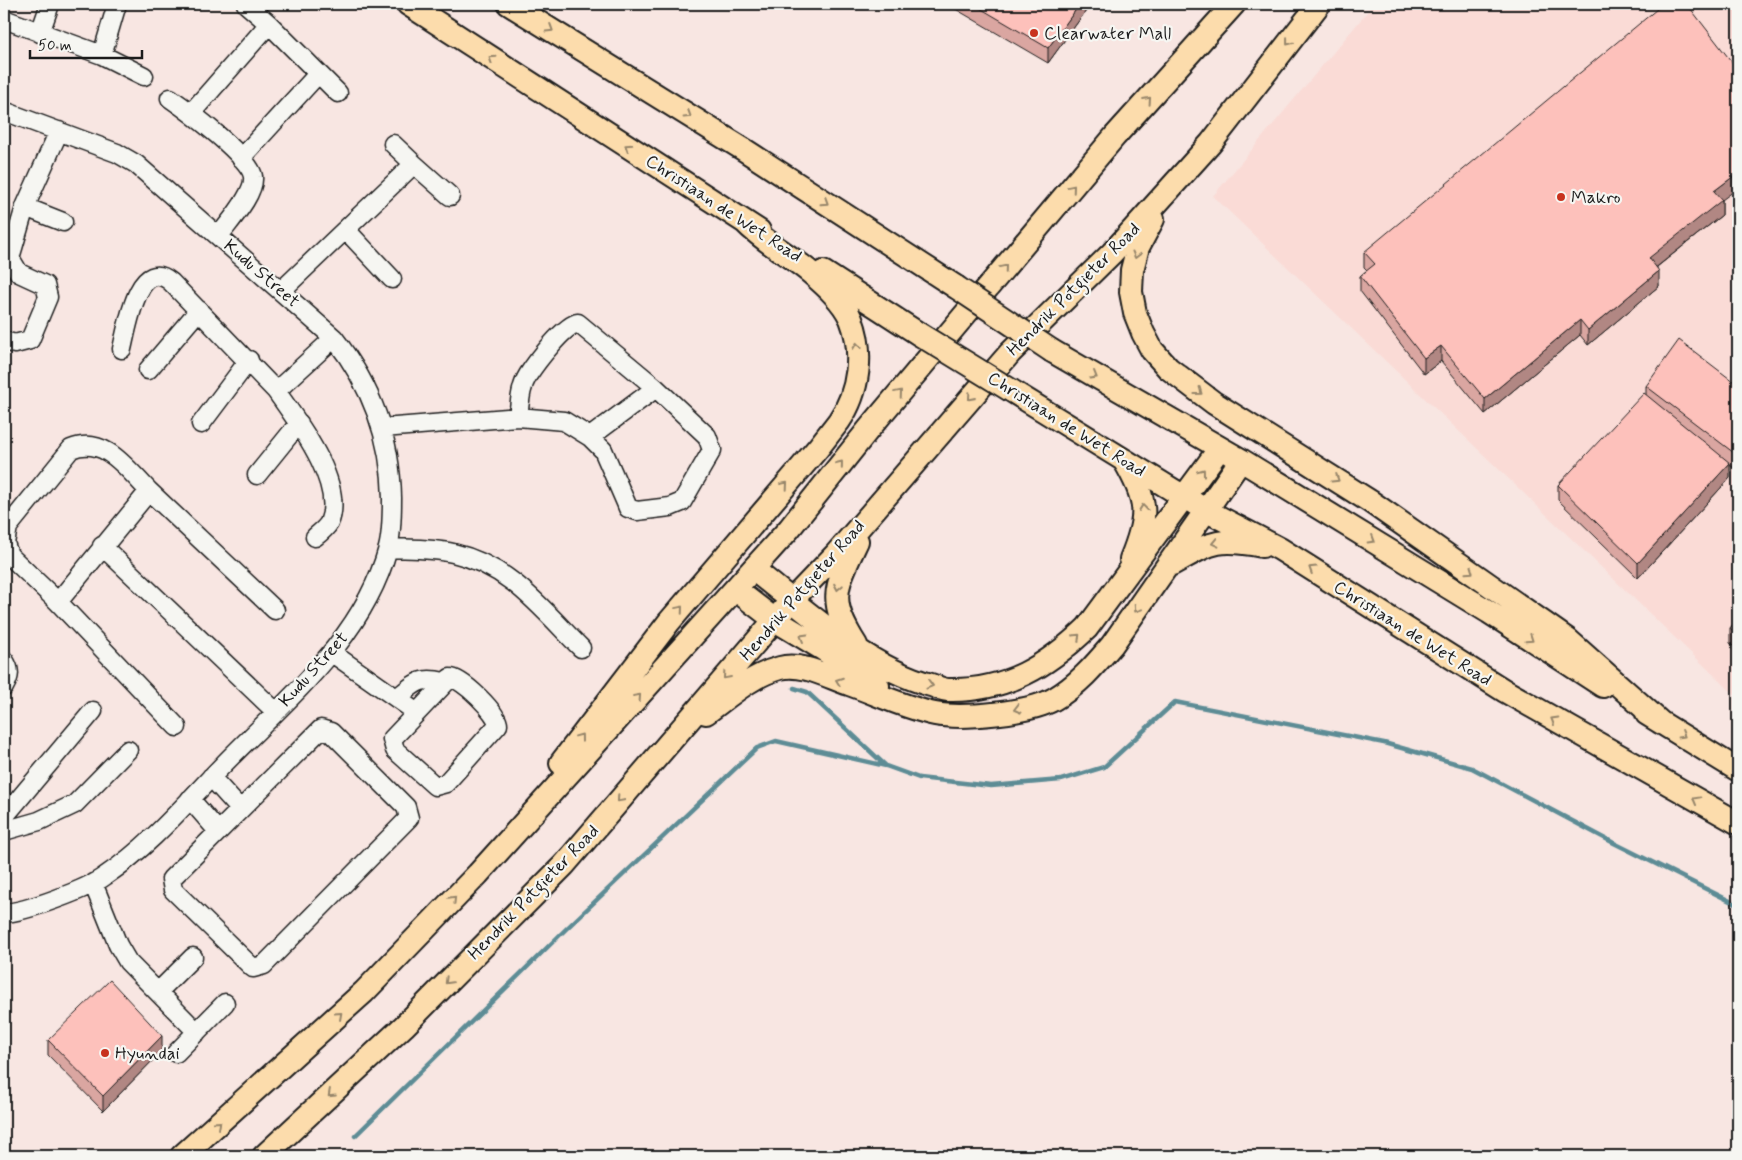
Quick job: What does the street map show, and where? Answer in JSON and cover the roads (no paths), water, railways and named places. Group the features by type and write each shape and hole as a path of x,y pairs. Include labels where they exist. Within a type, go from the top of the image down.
{"main road":[{"name":"Christiaan de Wet Road","path":"408,4 919,334 1207,511 1280,549 1505,691 1738,823"},
{"path":"509,4 743,149 956,287 1052,352 1220,448 1490,612 1738,770"},
{"path":"182,1156 364,992 478,874 736,590 1116,136 1234,4"},
{"name":"Hendrik Potgieter Road","path":"264,1156 404,1026 564,864 792,600 836,554 872,510 1010,353 1112,253 1211,143 1319,4"},
{"path":"1211,143 1151,222 1138,247 1132,270 1131,292 1135,313 1152,350 1168,368 1214,403 1371,502 1568,640 1660,722"},
{"path":"478,874 669,622 840,420 851,398 858,370 858,350 850,318 843,306 830,290 810,272 767,242 746,222"},
{"path":"753,569 831,632 885,666 917,681 948,690 1007,682 1033,671 1061,653 1087,628 1220,448"},
{"path":"1118,587 1140,538 1144,520 1144,503 1138,484 1124,459"},
{"path":"673,737 742,686 780,668 799,667 935,714 983,715 1014,711 1053,700 1088,674 1112,645 1164,568 1207,511 1240,460"},
{"path":"858,648 844,626 836,602 838,583 872,510"},
{"path":"1164,568 1204,546 1223,541 1243,542 1280,549"},
{"path":"736,590 775,620 823,648 901,703"}],"street":[{"path":"40,33 50,4"},
{"path":"102,55 117,4"},
{"path":"246,4 269,24 338,93"},
{"path":"4,19 102,55 144,76"},
{"path":"192,112 269,24"},
{"path":"242,158 318,74"},
{"path":"170,98 192,112 250,167 253,176 251,191 219,236"},
{"name":"Kudu Street","path":"4,111 126,158 219,236 334,338 353,362 369,391 383,428 392,474 392,515 388,548 370,593 332,653 134,855 93,883 72,893 4,913"},
{"path":"4,341 15,344 30,340 48,297 45,285 19,273 10,258 26,207 59,131"},
{"path":"393,144 450,196"},
{"path":"281,291 347,231 414,164"},
{"path":"26,207 63,222"},
{"path":"347,231 392,279"},
{"path":"122,349 140,287 149,278 166,278 249,360 276,391 317,455 331,487 333,500 328,524 316,537"},
{"path":"148,370 199,310"},
{"path":"383,428 518,417 564,421 590,437 603,450 628,508 637,511 670,507 682,502 710,457 712,450 711,442 707,436 656,388 583,326 572,324 528,376 521,393 518,417"},
{"path":"276,391 334,338"},
{"path":"201,424 249,360"},
{"path":"590,437 656,388"},
{"path":"257,475 298,423"},
{"path":"177,727 58,602 9,555 5,537 8,527 71,449 82,444 96,445 109,452 275,610"},
{"path":"58,602 149,491"},
{"path":"102,546 275,711"},
{"path":"388,548 452,552 485,563 527,591 581,648"},
{"path":"332,653 416,712"},
{"path":"4,660 9,667 10,678 4,687"},
{"path":"455,678 495,715 498,726 441,786 430,783 392,745 395,734 416,712 444,682 455,678"},
{"path":"397,698 420,681 433,679 444,682"},
{"path":"4,817 93,711"},
{"path":"326,729 406,807 409,818 259,968 248,965 171,885 173,874 217,830 316,732 326,729"},
{"path":"4,831 39,821 75,804 128,750"},
{"path":"211,777 239,808"},
{"path":"190,799 217,830"},
{"path":"93,883 118,945 128,962 197,1032"},
{"path":"158,992 193,957"},
{"path":"176,1053 225,1004"}],"waterway":[{"path":"794,688 807,692 886,766 919,778 991,786 1061,780 1104,767 1175,702 1384,743 1472,768 1612,842 1738,905"},
{"path":"355,1136 566,929 757,748 776,741 886,766"}],"place":[{"name":"Clearwater Mall","path":"1034,33"},
{"name":"Makro","path":"1561,197"},
{"name":"Hyundai","path":"105,1053"}]}
